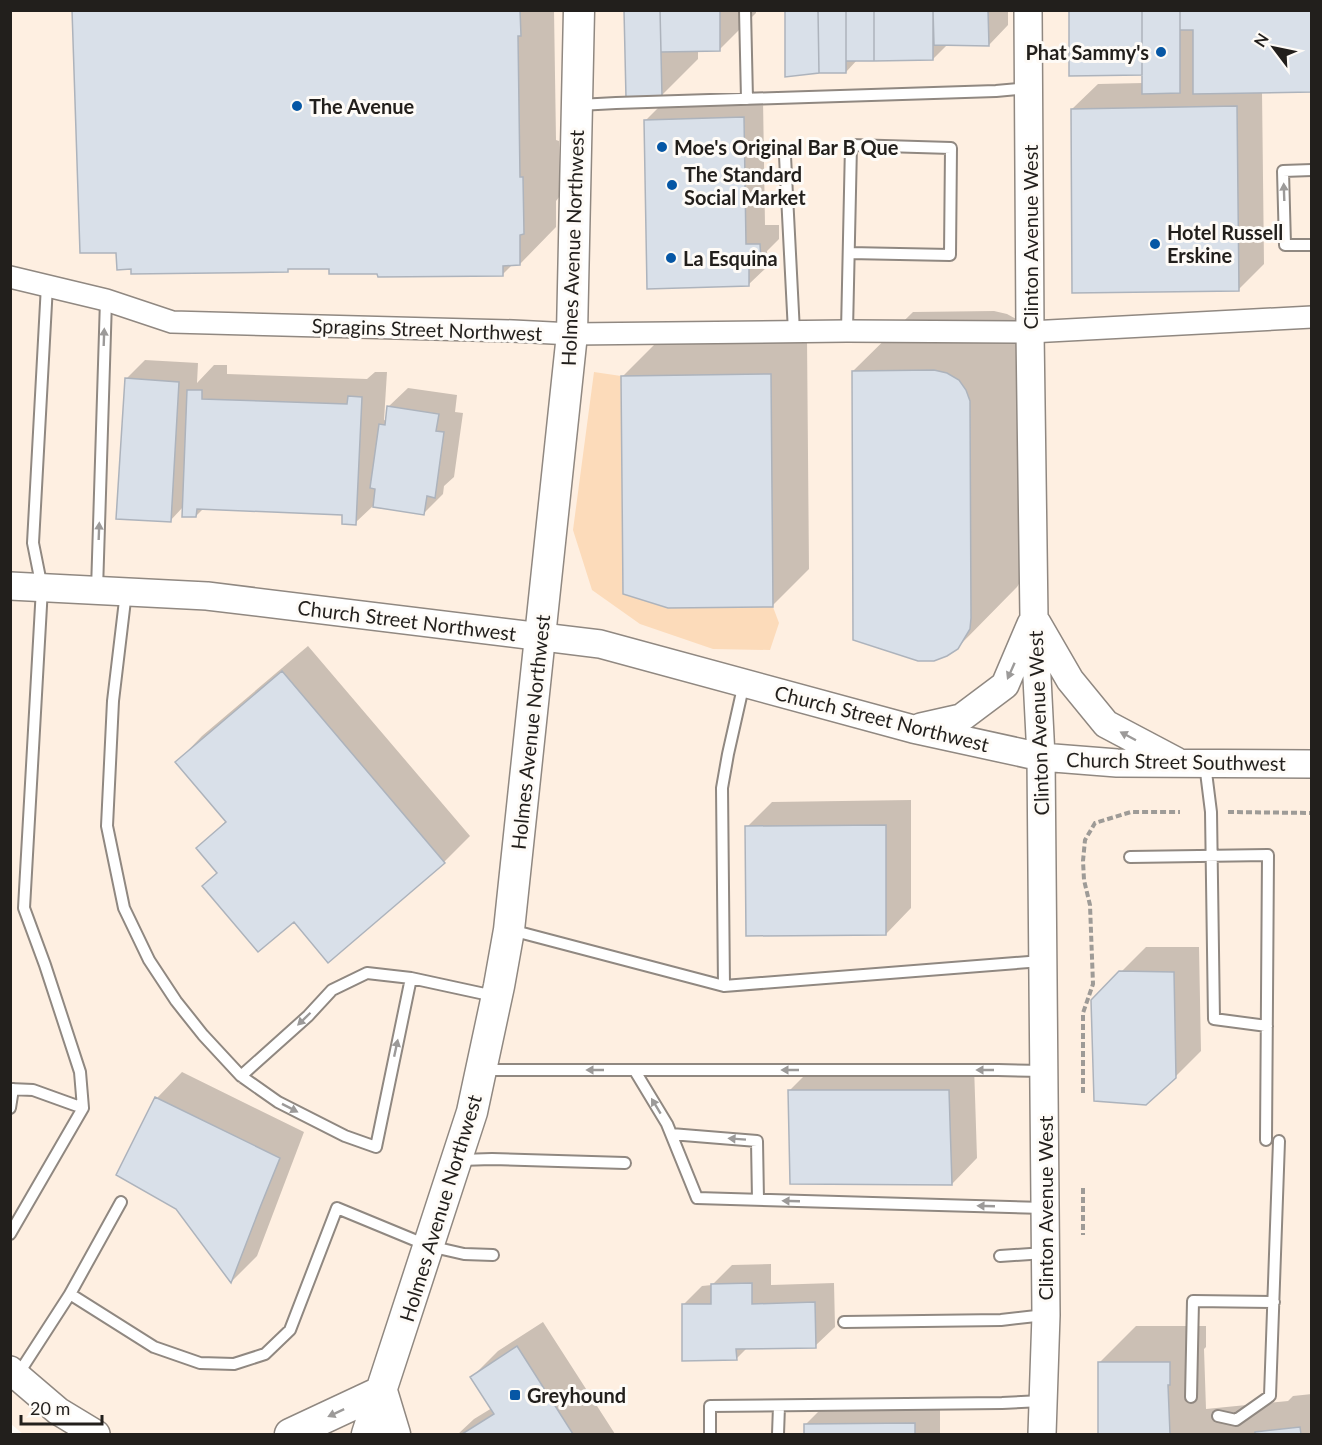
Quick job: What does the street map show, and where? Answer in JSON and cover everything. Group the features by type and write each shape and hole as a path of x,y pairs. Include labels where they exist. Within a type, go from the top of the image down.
{"main road":[{"name":"Holmes Avenue Northwest","path":"367,1434 472,1112 509,930 572,334 579,10"},
{"path":"290,1434 382,1391 394,1434"}],"street":[{"name":"Clinton Avenue West","path":"1028,10 1034,618 1041,756 1046,1315 1042,1434"},
{"name":"Spragins Street Northwest","path":"10,277 106,300 172,322 572,334 1030,332 1311,316"},
{"name":"Church Street Northwest","path":"10,586 207,596 600,644 914,729 1041,756"},
{"path":"914,729 962,718 1005,685 1034,618"},
{"path":"1034,618 1070,680 1106,724 1192,763"},
{"name":"Church Street Southwest","path":"1041,756 1117,763 1311,764"},
{"path":"14,1373 58,1411 96,1434"}],"lane":[{"path":"745,10 747,99"},
{"path":"577,105 1029,88"},
{"path":"847,331 851,145 951,148 950,255 849,253"},
{"path":"785,156 794,332"},
{"path":"1311,170 1283,171 1286,245 1311,244"},
{"path":"10,1234 83,1108 80,1072 24,909 42,588 33,543 47,285"},
{"path":"97,590 106,300"},
{"path":"126,592 113,701 107,826 124,908 149,960 176,1001 203,1035 241,1076 278,1102 345,1136 376,1146 411,978"},
{"path":"724,986 722,788 744,683"},
{"path":"1192,763 1211,812 1214,1019 1267,1026"},
{"path":"1130,857 1268,855 1266,1140"},
{"path":"509,930 724,986 1043,961"},
{"path":"241,1076 308,1016 332,990 367,973 411,978 497,997"},
{"path":"481,1070 1044,1071"},
{"path":"634,1071 667,1124 697,1198 1045,1208"},
{"path":"10,1108 12,1089 33,1090 83,1108"},
{"path":"671,1134 757,1141 758,1200"},
{"path":"1218,1416 1236,1420 1270,1396 1279,1141"},
{"path":"456,1160 625,1163"},
{"path":"14,1373 70,1294 121,1202"},
{"path":"70,1294 154,1347 200,1363 234,1364 265,1354 290,1330 337,1208 429,1246 464,1254 493,1255"},
{"path":"1000,1256 1045,1253"},
{"path":"1191,1397 1193,1301 1274,1302"},
{"path":"844,1322 1001,1320 1046,1315"},
{"path":"710,1434 710,1406 1042,1401"},
{"path":"778,1434 779,1406"}],"path":[{"path":"1083,1093 1083,1013 1093,984 1090,905 1084,880 1085,840 1095,823 1131,812 1180,812"},
{"path":"1224,812 1311,813"},
{"path":"1083,1188 1083,1235"}],"shaded area":[{"path":"10,11 1311,11 1311,1434 23,1434 11,1424"},
{"path":"594,372 621,376 623,594 668,608 773,607 779,623 770,650 713,649 640,624 592,590 573,530"}],"building":[{"name":"The Avenue","path":"72,10 520,10 521,36 518,36 520,177 523,177 524,234 520,235 520,265 503,266 503,276 378,277 377,274 329,274 329,269 288,269 288,272 131,274 131,269 117,270 116,253 80,253"},
{"path":"624,10 660,10 662,97 626,98"},
{"path":"660,10 720,10 720,51 661,52"},
{"path":"785,10 818,10 819,73 785,77"},
{"path":"818,10 846,10 846,73 819,73"},
{"path":"846,10 874,10 874,61 846,61"},
{"path":"874,10 933,10 933,60 874,61"},
{"path":"933,10 988,10 989,46 934,45"},
{"path":"1069,10 1142,10 1142,75 1069,76"},
{"name":"Phat Sammy's","path":"1142,10 1180,10 1180,93 1142,94"},
{"path":"1180,10 1312,10 1312,92 1193,94 1193,30 1180,30"},
{"name":"Hotel Russell Erskine","path":"1237,106 1239,291 1072,293 1071,109"},
{"path":"744,117 746,244 760,244 761,260 749,260 749,286 647,289 644,120"},
{"path":"934,370 947,373 959,380 970,401 971,618 970,629 958,649 934,661 918,661 853,640 852,371"},
{"path":"771,374 773,607 668,608 623,594 621,376"},
{"path":"125,378 179,382 171,522 116,519"},
{"path":"187,390 202,390 202,399 347,404 348,396 362,397 356,525 342,524 342,515 197,509 196,517 182,517"},
{"path":"387,406 439,414 436,431 444,432 435,498 427,496 424,515 373,507 375,489 370,488 379,424 385,425"},
{"path":"282,671 445,863 328,963 294,922 258,952 202,886 217,873 196,848 226,822 175,762"},
{"path":"886,825 886,935 746,936 745,826"},
{"path":"1119,971 1174,972 1176,1078 1146,1105 1094,1101 1091,1000"},
{"path":"788,1090 949,1090 952,1185 790,1184"},
{"path":"155,1097 280,1158 231,1283 176,1209 116,1175"},
{"path":"752,1283 752,1304 815,1302 816,1348 736,1349 737,1360 682,1361 682,1304 711,1304 711,1284"},
{"name":"Greyhound","path":"517,1346 573,1434 462,1434 494,1414 470,1377"},
{"path":"1098,1362 1170,1362 1170,1385 1168,1385 1170,1434 1098,1434"},
{"path":"915,1423 915,1434 804,1434 804,1424"},
{"path":"1300,1427 1301,1434 1255,1434 1255,1432"}],"place":[{"name":"Phat Sammy's","path":"1161,52"},
{"name":"The Avenue","path":"297,106"},
{"name":"Moe's Original Bar B Que","path":"662,147"},
{"name":"The Standard Social Market","path":"672,185"},
{"name":"Hotel Russell Erskine","path":"1155,244"},
{"name":"La Esquina","path":"671,258"},
{"name":"Greyhound","path":"515,1395"}]}
